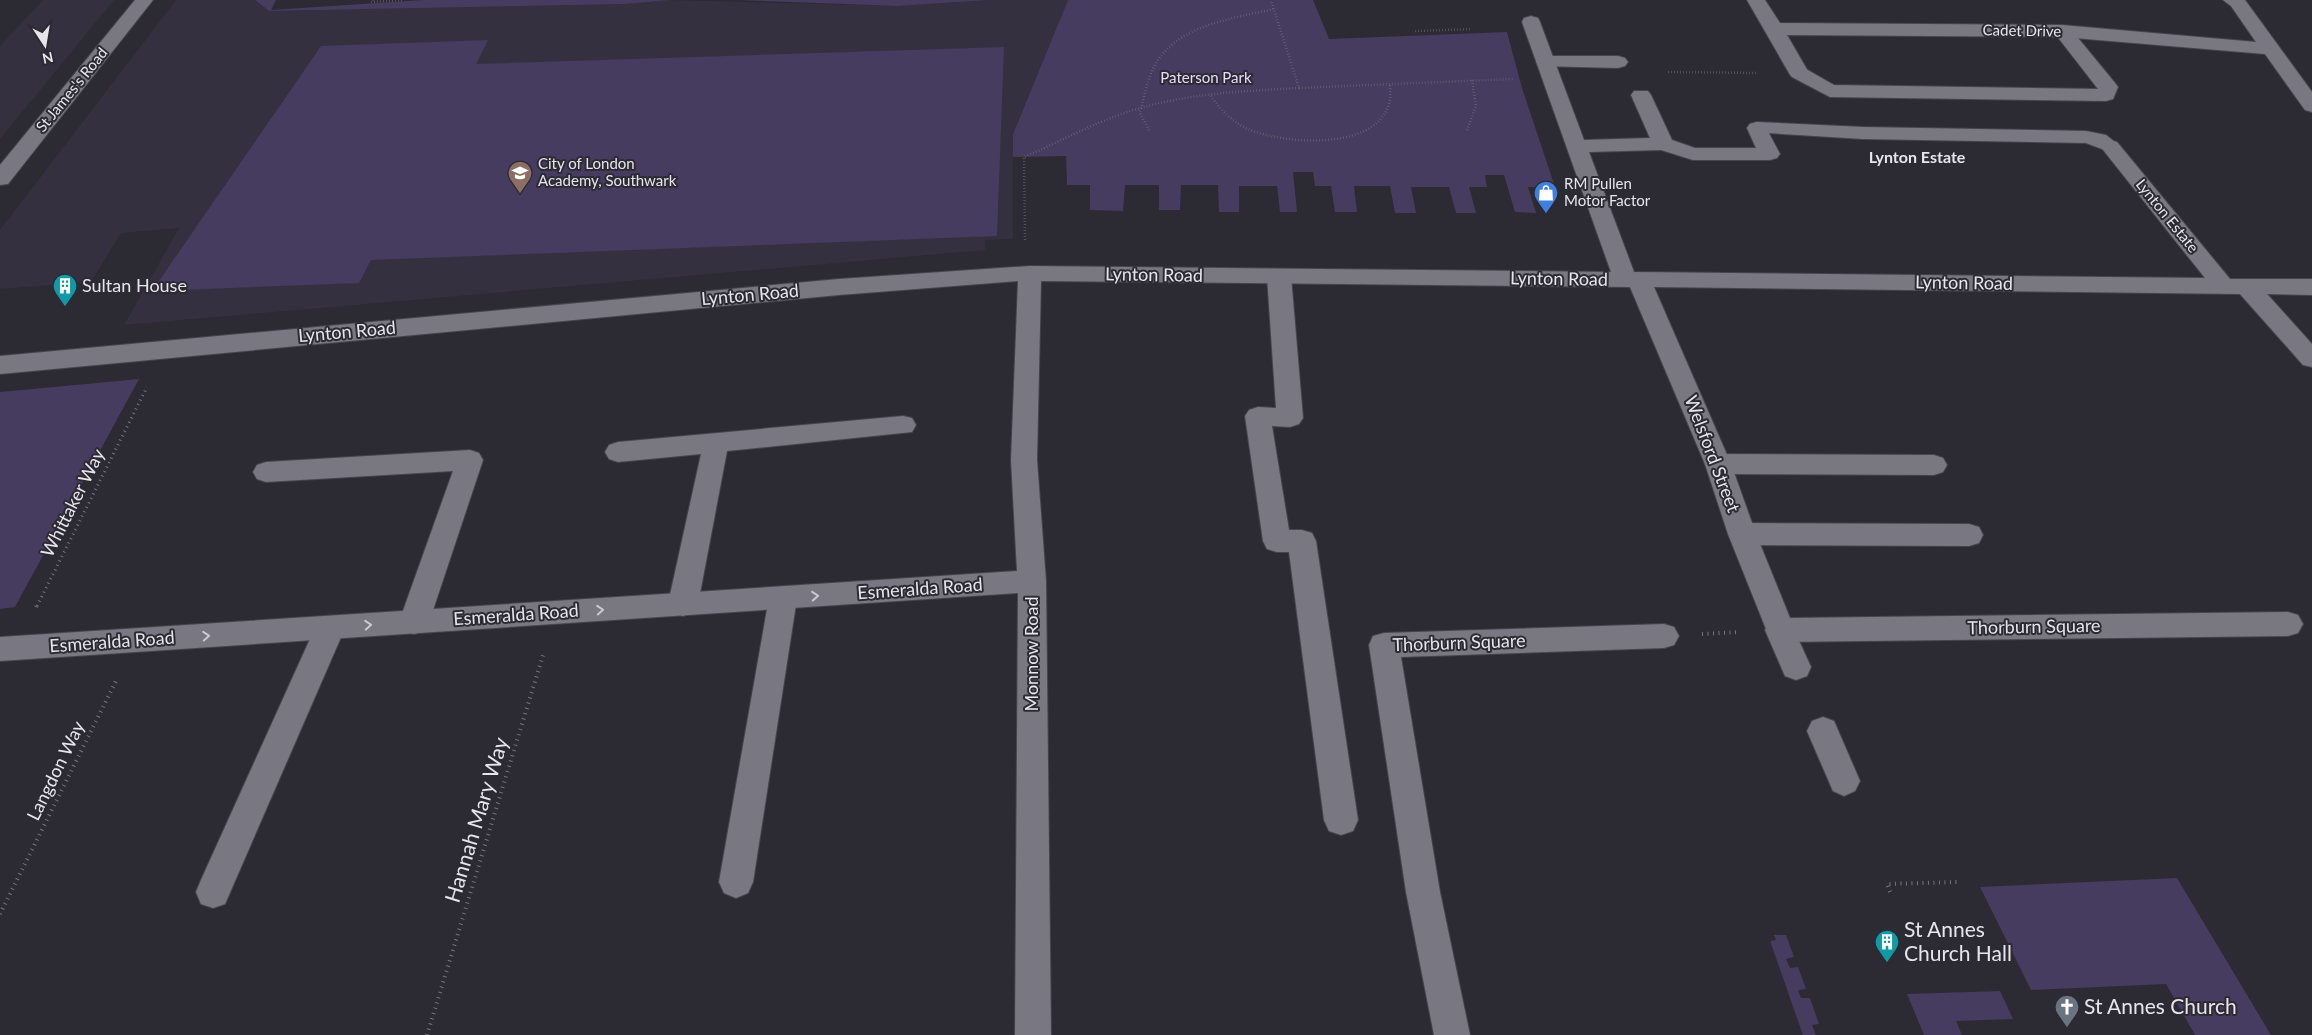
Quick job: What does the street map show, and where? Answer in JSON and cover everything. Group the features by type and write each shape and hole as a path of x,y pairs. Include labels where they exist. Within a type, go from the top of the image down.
{"street":[{"name":"St James's Road","path":"0,179 144,0"},
{"path":"1756,0 1798,73 1830,91 2106,95 2108,87 2062,32"},
{"path":"2237,1 2312,106"},
{"name":"Welsford Street","path":"1531,22 1575,146 1632,280 1718,464 1742,534 1780,630"},
{"name":"Cadet Drive","path":"1774,29 2062,32 2270,49"},
{"path":"1549,70 1618,62"},
{"path":"1575,146 1663,144 1641,95"},
{"name":"Lynton Estate","path":"1663,144 1693,154 1770,154 1757,128 1853,133 2086,136 2099,139 2110,146 2234,286 2312,359"},
{"name":"Lynton Road","path":"0,365 820,288 1030,273 2312,286"},
{"name":"Monnow Road","path":"1030,273 1024,460 1032,581 1034,1035"},
{"path":"1279,276 1290,418 1258,416 1277,541 1302,541 1341,820"},
{"path":"618,452 903,425"},
{"path":"683,604 716,443"},
{"path":"266,472 470,460 414,622"},
{"path":"1718,464 1934,464"},
{"path":"1742,534 1969,535"},
{"name":"Esmeralda Road","path":"8,648 1032,581"},
{"path":"736,882 783,598"},
{"name":"Thorburn Square","path":"1780,630 2288,624"},
{"path":"212,892 330,628"},
{"path":"1780,630 1796,667"},
{"name":"Thorburn Square","path":"1452,1035 1423,892 1384,645 1664,636"},
{"path":"1823,731 1844,781"}],"path":[{"path":"372,0 371,2 402,0"},
{"path":"1271,0 1299,88"},
{"path":"1149,130 1141,118 1142,108 1155,66 1162,56 1179,41 1209,26 1274,9"},
{"path":"1415,30 1472,29"},
{"path":"1030,273 1025,247 1024,157 1113,118 1142,108 1210,96 1299,88 1472,80 1549,70"},
{"path":"1661,72 1798,73"},
{"path":"1467,130 1477,112 1477,99 1472,80"},
{"path":"1210,96 1227,115 1247,128 1287,140 1317,141 1350,136 1371,126 1383,116 1389,107 1391,99 1390,84"},
{"name":"Whittaker Way","path":"8,648 151,379"},
{"name":"Hannah Mary Way","path":"427,1035 556,613"},
{"path":"1664,636 1780,630"},
{"name":"Langdon Way","path":"0,914 136,640"},
{"path":"1890,892 1887,884 1958,882"}],"shaded area":[{"path":"43,0 114,0 0,139 0,46"},
{"name":"City of London Academy, Southwark","path":"176,0 255,0 269,11 626,4 672,0 897,6 990,0 1068,0 1013,134 1013,239 985,240 985,250 124,325 179,228 121,233 91,282 0,289 0,230"}],"green space":[{"path":"255,0 276,0 271,10 423,0 672,0 626,4 269,11"},
{"path":"737,0 990,0 897,6"},
{"name":"Paterson Park","path":"1068,0 1313,0 1329,39 1507,32 1522,88 1555,187 1528,187 1536,213 1515,212 1504,175 1485,175 1487,187 1469,187 1476,213 1456,213 1449,187 1411,187 1416,213 1395,213 1390,186 1354,186 1357,212 1335,212 1331,186 1315,186 1313,172 1293,172 1297,212 1280,212 1277,186 1239,186 1239,212 1219,212 1218,185 1181,185 1180,210 1159,210 1159,185 1125,185 1123,211 1090,210 1090,185 1067,185 1066,156 1013,157 1013,134"},
{"path":"488,40 476,64 1004,47 997,236 371,260 359,283 152,291 321,46"},
{"path":"139,379 15,607 0,609 0,392"},
{"path":"2177,878 2271,1035 2195,1035 2166,984 2031,990 1980,887"},
{"path":"1774,935 1786,935 1794,957 1786,959 1790,968 1798,967 1806,989 1798,990 1801,998 1810,998 1819,1024 1812,1025 1816,1035 1803,1035 1770,941 1776,940"},
{"path":"2000,991 2013,1019 1956,1021 1962,1035 1924,1035 1907,994"}],"place":[{"name":"City of London Academy, Southwark","path":"520,194"},
{"name":"RM Pullen Motor Factor","path":"1546,214"},
{"name":"Sultan House","path":"65,307"},
{"name":"St Annes Church Hall","path":"1887,963"},
{"name":"St Annes Church","path":"2067,1028"}],"district":[{"name":"Lynton Estate","path":"1917,157"}]}
